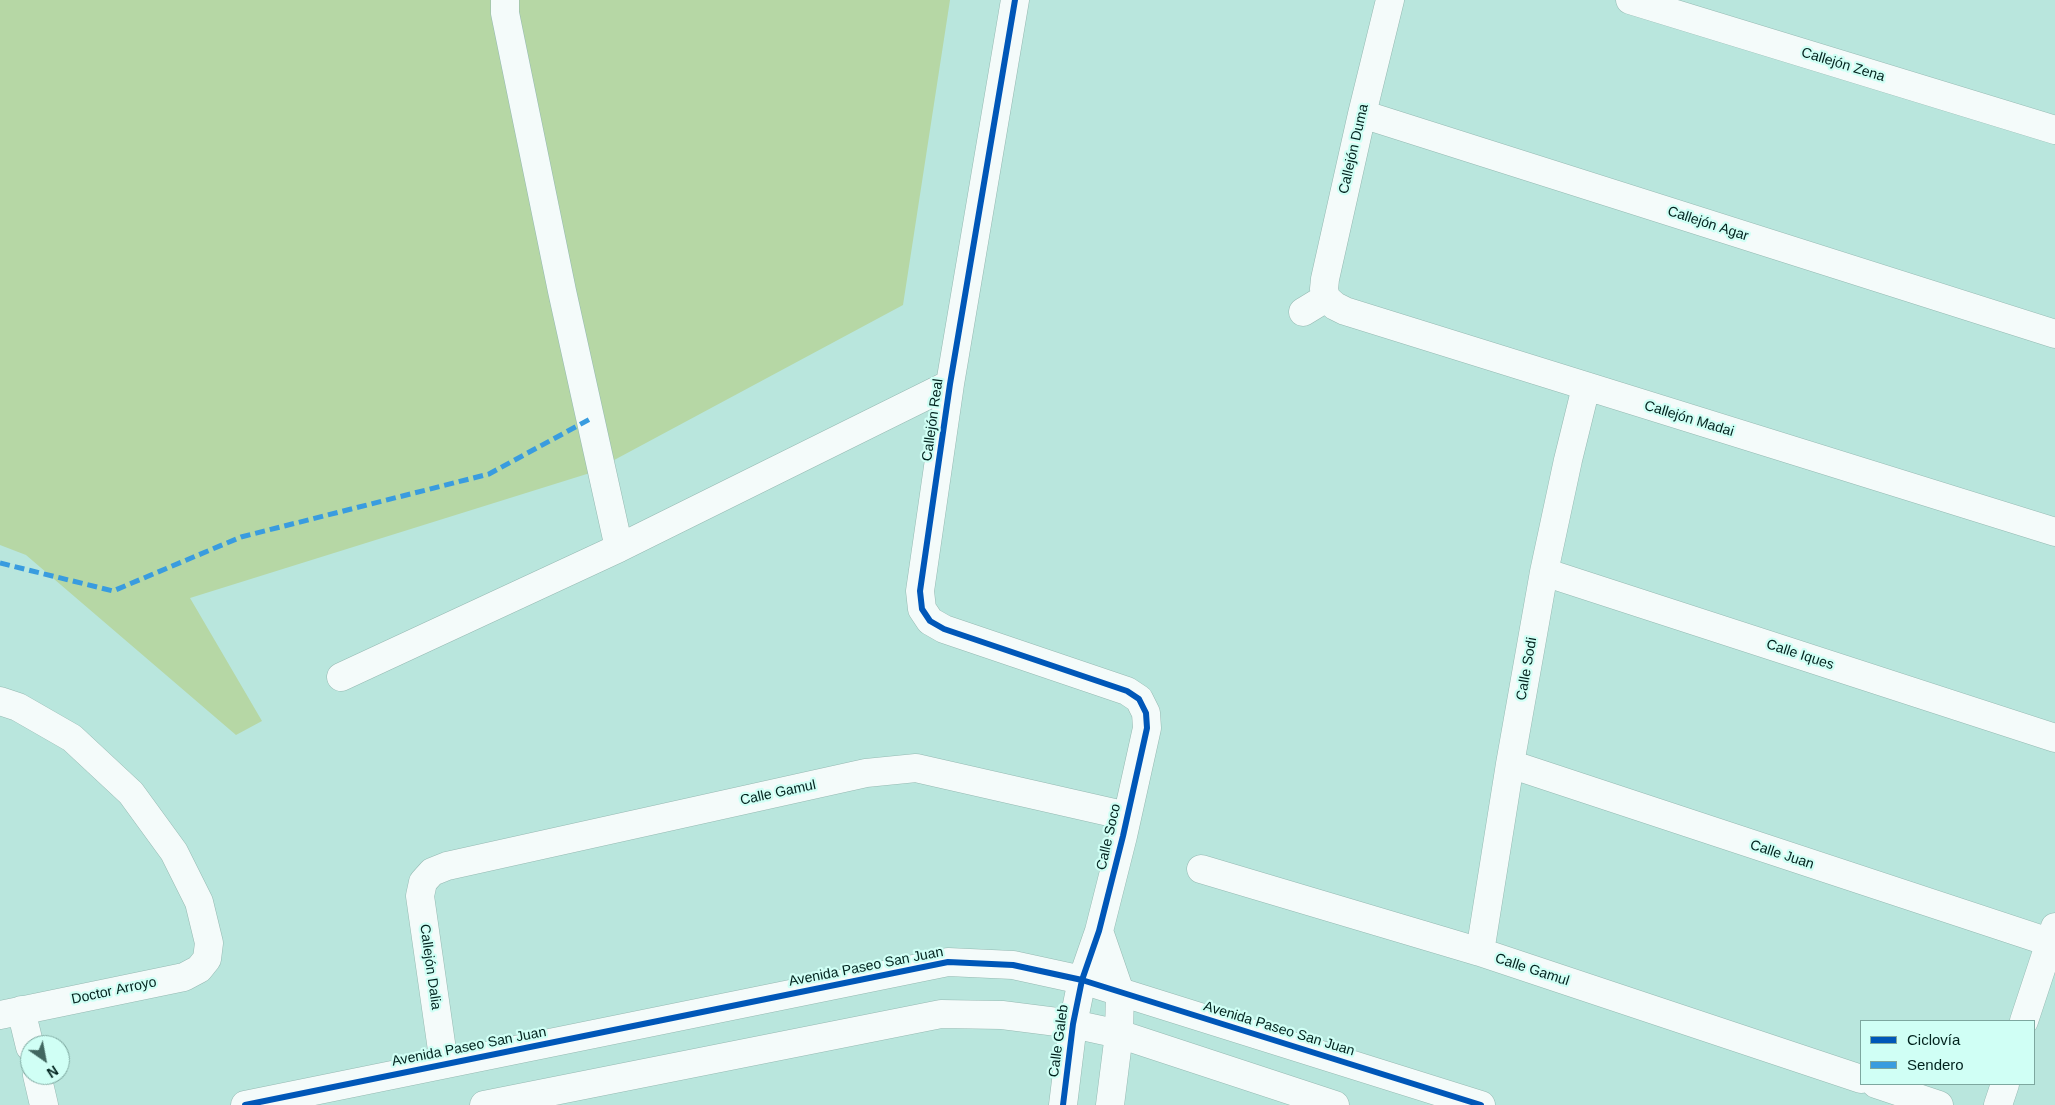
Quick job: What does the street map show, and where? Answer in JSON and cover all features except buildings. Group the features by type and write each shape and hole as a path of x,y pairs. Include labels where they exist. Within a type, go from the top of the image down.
{"street":[{"path":"505,0 504,13 562,291 619,548"},
{"name":"Callejón Real","path":"1015,0 950,384 920,592 922,609 930,621 944,630 1127,691 1139,700"},
{"name":"Callejón Duma","path":"1326,298 1325,280 1390,0"},
{"name":"Callejón Zena","path":"1630,0 2055,130"},
{"name":"Callejón Agar","path":"1362,114 2055,334"},
{"path":"1303,312 1326,298"},
{"name":"Callejón Madai","path":"1326,298 1335,306 1345,311 2055,532"},
{"path":"340,676 619,548 950,384"},
{"name":"Calle Sodi","path":"1480,952 1510,764 1544,572 1586,387"},
{"name":"Calle Iques","path":"1544,572 2055,738"},
{"name":"Calle Soco","path":"1082,980 1099,931 1147,728 1146,713 1139,700"},
{"name":"Doctor Arroyo","path":"0,701 18,707 72,738 131,793 174,852 199,902 209,943 207,959 199,969 184,977 11,1013"},
{"name":"Calle Juan","path":"1510,764 2053,938"},
{"name":"Calle Gamul","path":"432,872 447,866 866,774 916,768 1127,816"},
{"name":"Calle Gamul","path":"1201,869 1480,952 1860,1079"},
{"name":"Callejón Dalia","path":"432,872 423,882 420,896 444,1064"},
{"path":"1099,931 1120,992 1119,1034 1110,1105"},
{"path":"2024,1020 2053,938"},
{"name":"Avenida Paseo San Juan","path":"245,1105 348,1095 444,1064 948,962 1013,965 1082,980 1481,1105"},
{"name":"Calle Galeb","path":"1063,1105 1073,1024 1082,980"},
{"path":"11,1013 23,1035"},
{"path":"484,1105 941,1014 1002,1015 1073,1024 1119,1034 1335,1105"},
{"path":"39,1085 44,1105"},
{"path":"1879,1085 1939,1105"},
{"path":"1998,1105 2004,1085"}],"green space":[{"path":"0,0 950,0 903,305 590,473 190,598 262,721 236,735 26,555 0,545"}],"marked path":[{"path":"0,563 113,591 241,537 489,474 590,419"}],"cycle path":[{"path":"1015,0 950,384 920,591 922,609 930,621 944,629 1127,691 1139,699 1146,713 1147,728 1123,836 1099,931 1082,980 1073,1024 1063,1105"},
{"path":"245,1105 948,962 1013,965 1082,980 1481,1105"}]}
